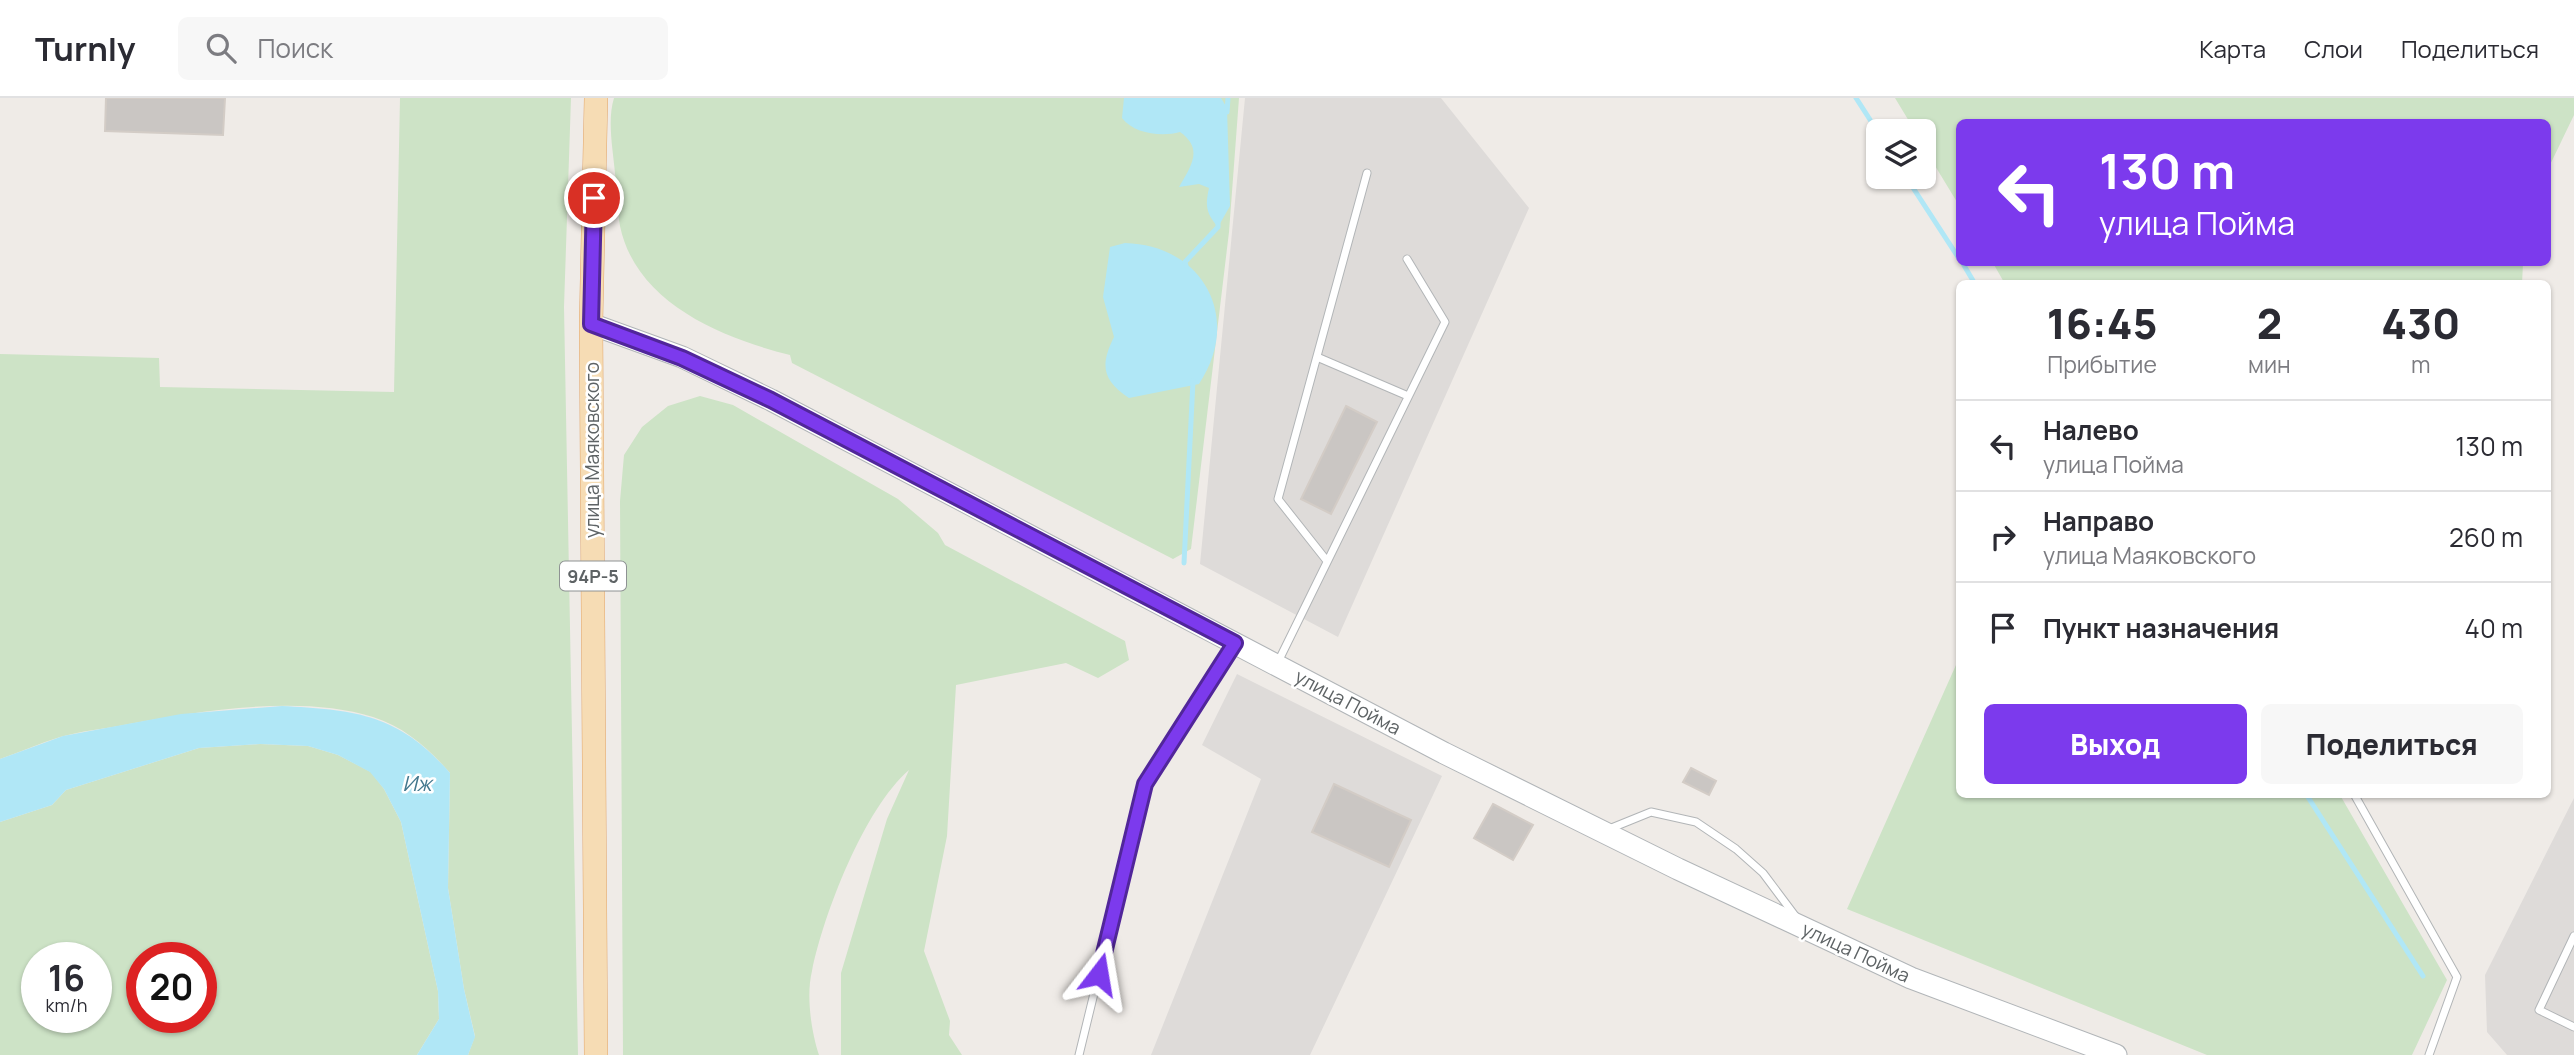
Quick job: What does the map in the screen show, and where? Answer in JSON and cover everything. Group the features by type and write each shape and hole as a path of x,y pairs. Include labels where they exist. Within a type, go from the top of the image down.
{"main road":[{"name":"улица Маяковского","path":"596,98 591,324 596,1055"},
{"name":"улица Пойма","path":"591,324 682,358 771,400 1444,753 1804,928 1911,978 2116,1055"}],"lane":[{"path":"1327,561 1278,499 1367,173"},
{"path":"1276,664 1445,322 1407,259"},
{"path":"1317,357 1408,396"},
{"path":"1079,1055 1145,784 1235,643"},
{"path":"2356,798 2456,977 2429,1055"},
{"path":"1602,831 1651,813 1696,822 1736,849 1763,873 1804,928"},
{"path":"2574,936 2539,1010 2574,1027"}],"shaded area":[{"path":"1245,98 1441,98 1529,208 1338,637 1200,564"},
{"path":"1237,674 1442,776 1310,1055 1151,1055 1261,779 1202,745"},
{"path":"2574,798 2574,1055 2507,1055 2487,1032 2485,975"}],"green space":[{"path":"400,98 571,98 564,307 578,1055 468,1055 475,1036 464,989 448,888 450,773 425,747 385,721 345,710 314,707 216,710 76,733 0,759 0,354 159,358 160,387 394,392"},
{"path":"614,98 1239,98 1229,232 1191,549 1173,559 792,363 790,355 711,327 663,296 644,276 629,253 620,226 611,135"},
{"path":"1895,98 2574,98 2574,115 2551,163 2551,119 1956,119 1956,200 1936,167 1936,119 1908,119"},
{"path":"1995,266 2523,266 2522,280 2003,280"},
{"path":"700,396 733,405 898,499 938,533 945,545 1125,641 1129,660 1098,678 1066,663 956,685 947,836 924,951 950,1021 949,1035 962,1055 841,1055 841,973 887,819 909,770 892,787 862,835 848,863 826,921 809,991 812,1024 819,1055 623,1055 620,501 624,455 642,427 668,406"},
{"path":"1956,665 1956,798 2342,798 2447,980 2412,1055 2207,1055 1847,909"},
{"path":"260,744 308,746 338,755 371,772 384,789 401,822 438,991 439,1019 417,1055 0,1055 0,822 52,805 66,790 199,748"}],"water":[{"path":"1124,98 1221,98 1227,108 1230,206 1218,227 1208,209 1209,188 1199,184 1179,187 1193,158 1192,145 1187,138 1180,132 1157,134 1134,128 1122,118"},
{"path":"1125,243 1152,247 1176,257 1194,271 1208,290 1215,311 1217,334 1212,359 1199,384 1129,398 1113,385 1109,378 1105,364 1114,337 1103,297 1110,247"},
{"name":"Иж","path":"282,706 354,713 375,719 413,738 450,773 448,888 464,989 475,1037 468,1055 417,1055 439,1019 438,991 401,822 384,789 370,772 338,755 308,746 260,744 199,748 66,790 52,805 0,822 0,759 63,736 181,714"}],"building":[{"path":"106,98 225,98 223,135 105,131"},
{"path":"1346,406 1377,422 1331,514 1301,499"},
{"path":"1691,768 1716,781 1709,795 1683,782"},
{"path":"1334,784 1411,820 1389,867 1312,832"},
{"path":"1493,804 1533,825 1513,860 1474,838"}],"waterway":[{"path":"1227,112 1228,98"},
{"path":"1856,98 1870,119"},
{"path":"1914,189 1956,254"},
{"path":"1186,266 1185,262 1218,227 1218,223"},
{"path":"1964,266 1973,280"},
{"path":"1184,563 1193,381"},
{"path":"2309,798 2423,976"}],"route":[{"path":"594,198 591,324 682,358 771,400 1235,643 1145,784 1099,974"}]}
